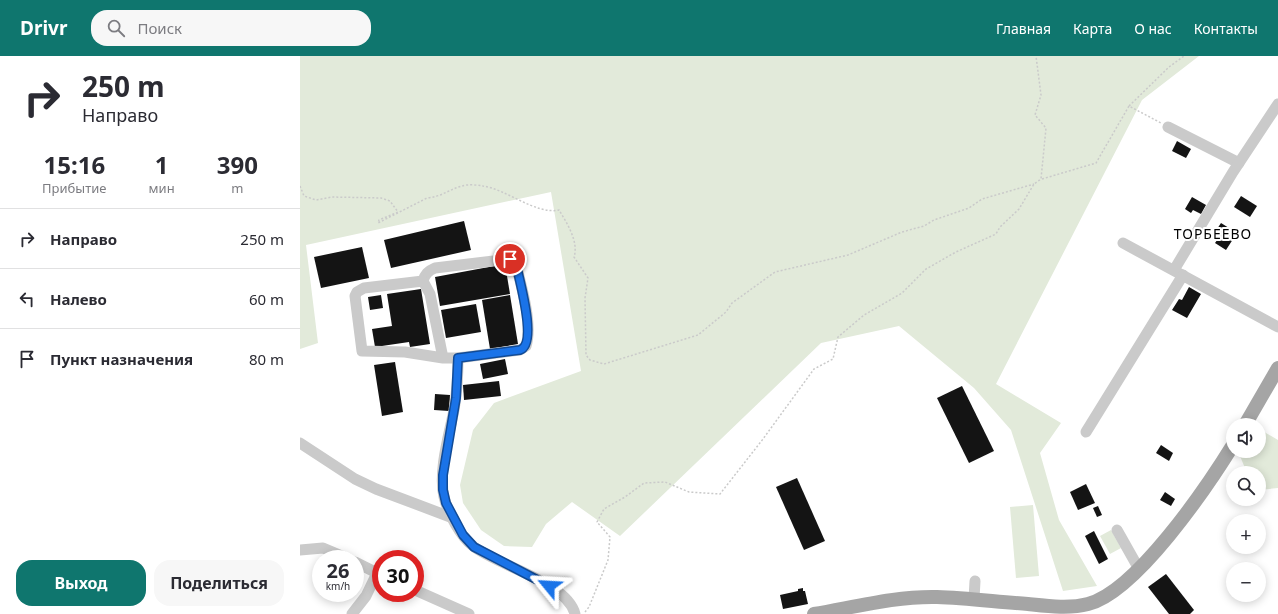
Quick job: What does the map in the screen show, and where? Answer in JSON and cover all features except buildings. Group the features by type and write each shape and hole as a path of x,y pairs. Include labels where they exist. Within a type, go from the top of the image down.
{"main road":[{"path":"1249,418 1278,368"},
{"path":"814,614 906,598 938,597 1063,606 1089,604 1104,597 1124,584 1139,569 1202,492 1226,456"}],"street":[{"path":"1086,432 1179,272 1239,163 1278,104"},
{"path":"1168,127 1239,163"},
{"path":"1123,243 1278,327"},
{"path":"423,282 364,288 357,292 355,296 362,351 405,352 443,358 458,358 520,350 526,346 529,334 516,264 510,259 504,259 435,268 428,271 424,275 423,282 430,294 443,358"},
{"path":"458,358 455,404 450,426 442,483 444,497 453,518 463,535 474,547 555,589 569,601 575,614"},
{"path":"300,442 362,482 453,518"},
{"path":"1117,530 1139,569"},
{"path":"300,550 323,548 328,550"},
{"path":"974,600 975,582"},
{"path":"352,614 372,586"},
{"path":"424,594 470,614"},
{"path":"1063,606 1078,614"}],"path":[{"path":"1036,56 1041,95 1035,115 1046,128 1041,179"},
{"path":"300,186 304,196 316,200 332,198 381,198 390,201 398,212 379,220 378,223 427,198 436,197 463,185 485,186 519,199 528,205 559,210 570,227 576,250 574,257 588,278 585,298 586,355 590,360 604,364 698,335 726,312 732,304 775,272 848,255 902,232 924,226 934,220 969,208 982,199 1034,184 1041,179 1096,163 1129,106 1169,67 1184,56"},
{"path":"1129,106 1168,127"},
{"path":"583,614 589,607 608,560 610,537 597,522 604,509 626,497 644,483 665,482 689,492 720,494 763,439 814,369 833,358 838,337 864,315 902,293 926,269 956,252 996,234 1000,227 1019,209 1034,184"}],"green space":[{"path":"300,56 1199,56 1142,100 996,384 1061,423 1040,453 1059,520 1097,586 1063,591 1011,430 974,388 899,326 821,343 620,536 572,502 546,524 532,547 504,546 481,530 463,503 460,485 473,430 494,403 581,371 551,192 306,245 318,343 300,349"},
{"path":"1266,433 1278,440 1278,488 1266,489 1266,466 1244,466 1241,458 1266,458"},
{"path":"1033,505 1039,576 1016,578 1010,507"},
{"path":"1111,530 1121,548 1110,554 1100,536"}],"district":[{"name":"ТОРБЕЕВО","path":"1213,233"}],"route":[{"path":"510,259 514,260 516,264 527,319 529,334 528,341 526,346 520,350 458,358 456,398 450,426 442,483 446,503 466,540 484,553 549,586"}]}
